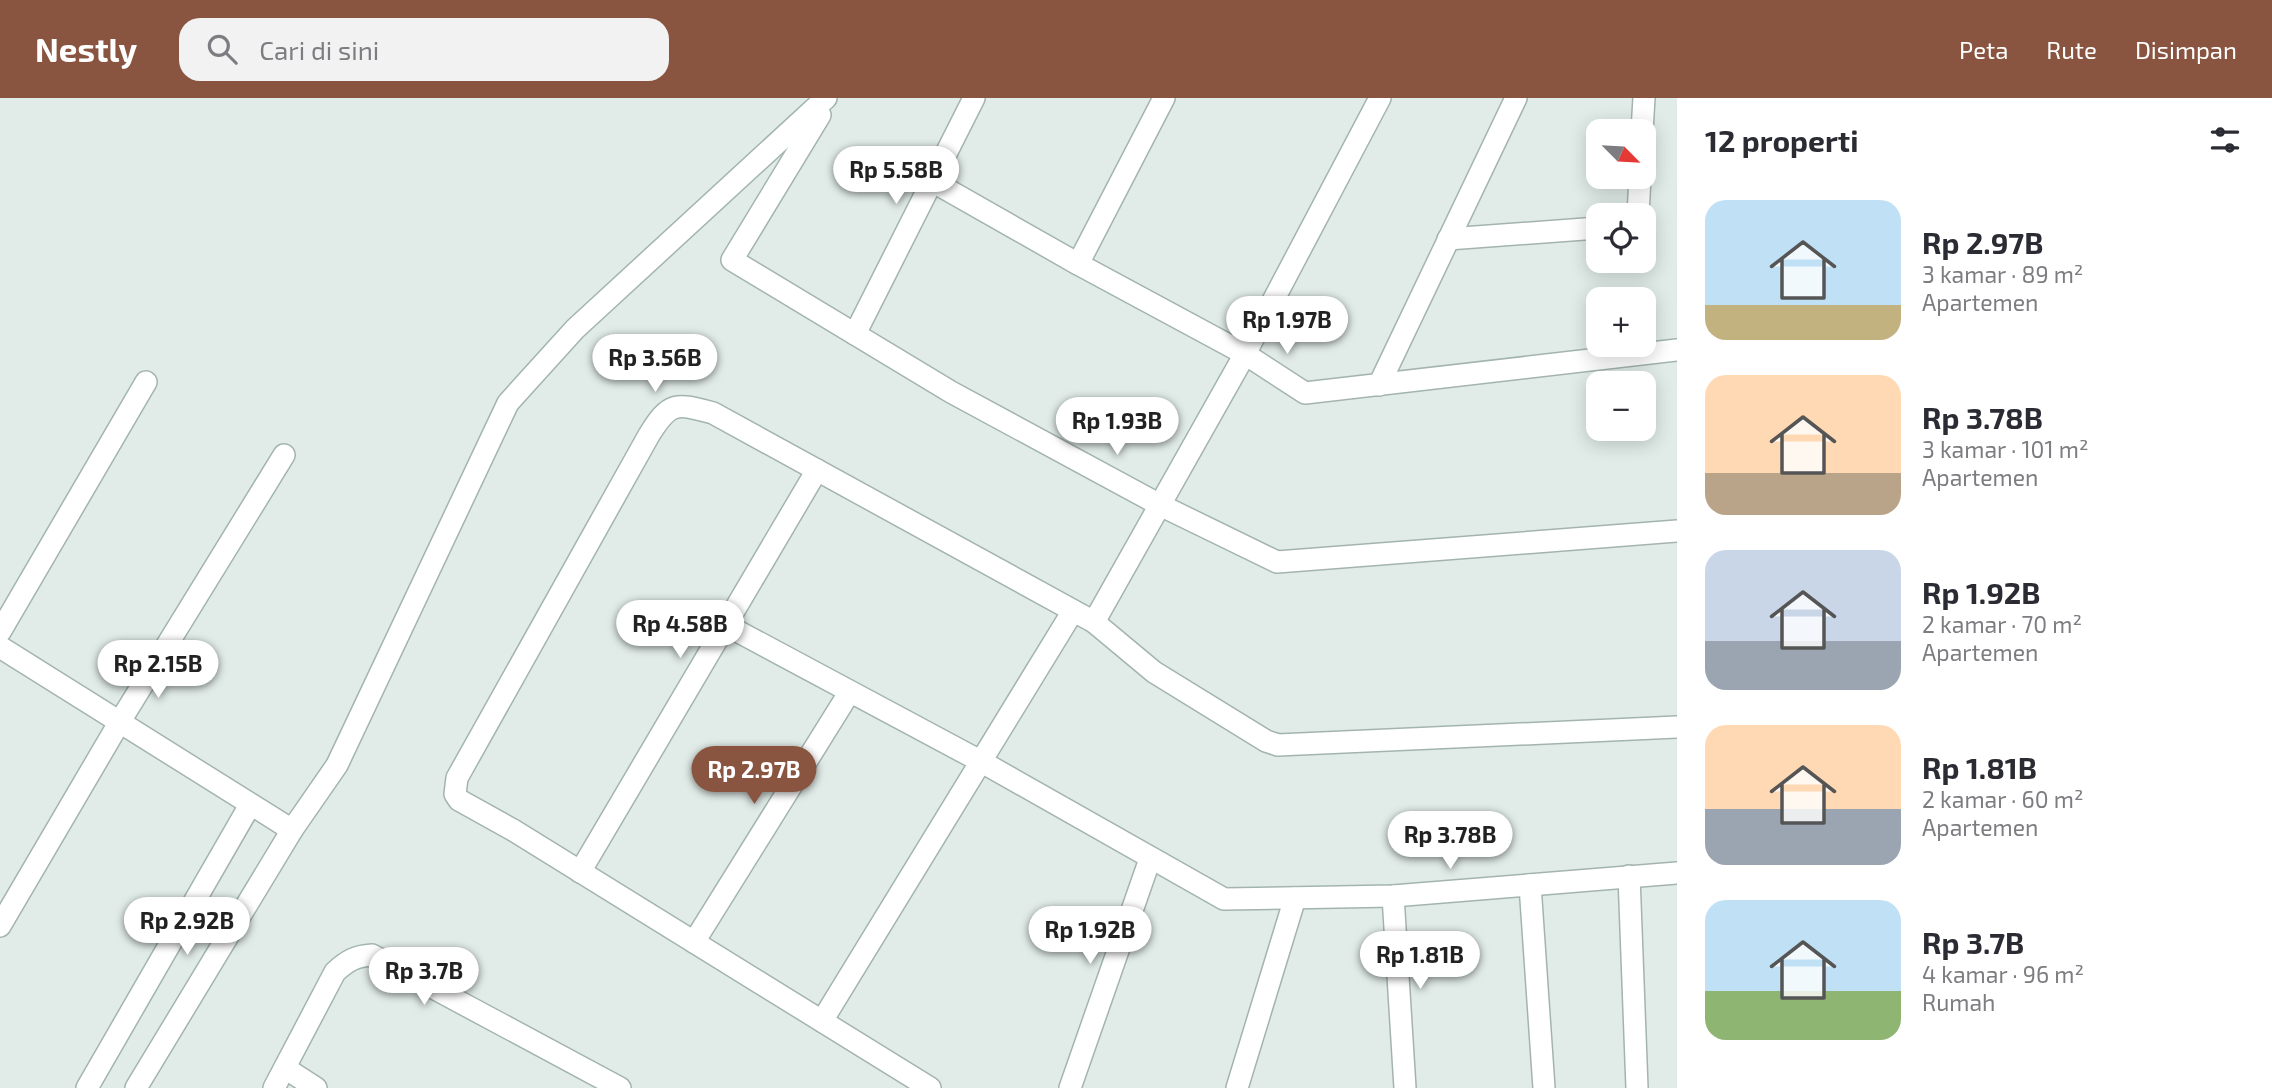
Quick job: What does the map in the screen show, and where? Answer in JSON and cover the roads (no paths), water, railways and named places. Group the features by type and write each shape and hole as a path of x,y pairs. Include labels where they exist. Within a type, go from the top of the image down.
{"street":[{"path":"828,98 732,260 951,392 1160,505 1277,562 1677,531"},
{"path":"136,1088 292,830 337,765 508,403 575,329 828,98"},
{"path":"855,334 974,98"},
{"path":"1078,264 1164,98"},
{"path":"1094,622 1245,354 1380,98"},
{"path":"1379,385 1516,98"},
{"path":"1643,119 1644,98"},
{"path":"932,181 1245,354 1305,393 1677,350"},
{"path":"1448,239 1586,229"},
{"path":"0,632 146,382"},
{"path":"930,1088 459,800 455,794 457,778 649,435 662,415 677,406 713,413 1094,622 1154,672 1266,741 1279,745 1677,727"},
{"path":"0,926 119,723 284,455"},
{"path":"580,872 817,470"},
{"path":"822,1021 1073,611"},
{"path":"726,625 982,762 1224,900 1394,896 1677,873"},
{"path":"0,647 292,830"},
{"path":"694,942 849,693"},
{"path":"87,1088 250,805"},
{"path":"1070,1088 1150,859"},
{"path":"1629,876 1637,1088"},
{"path":"1530,885 1544,1088"},
{"path":"1394,896 1405,1088"},
{"path":"1237,1088 1295,898"},
{"path":"274,1088 335,972 347,961 358,956 372,956 620,1088"},
{"path":"285,1068 316,1088"}]}
